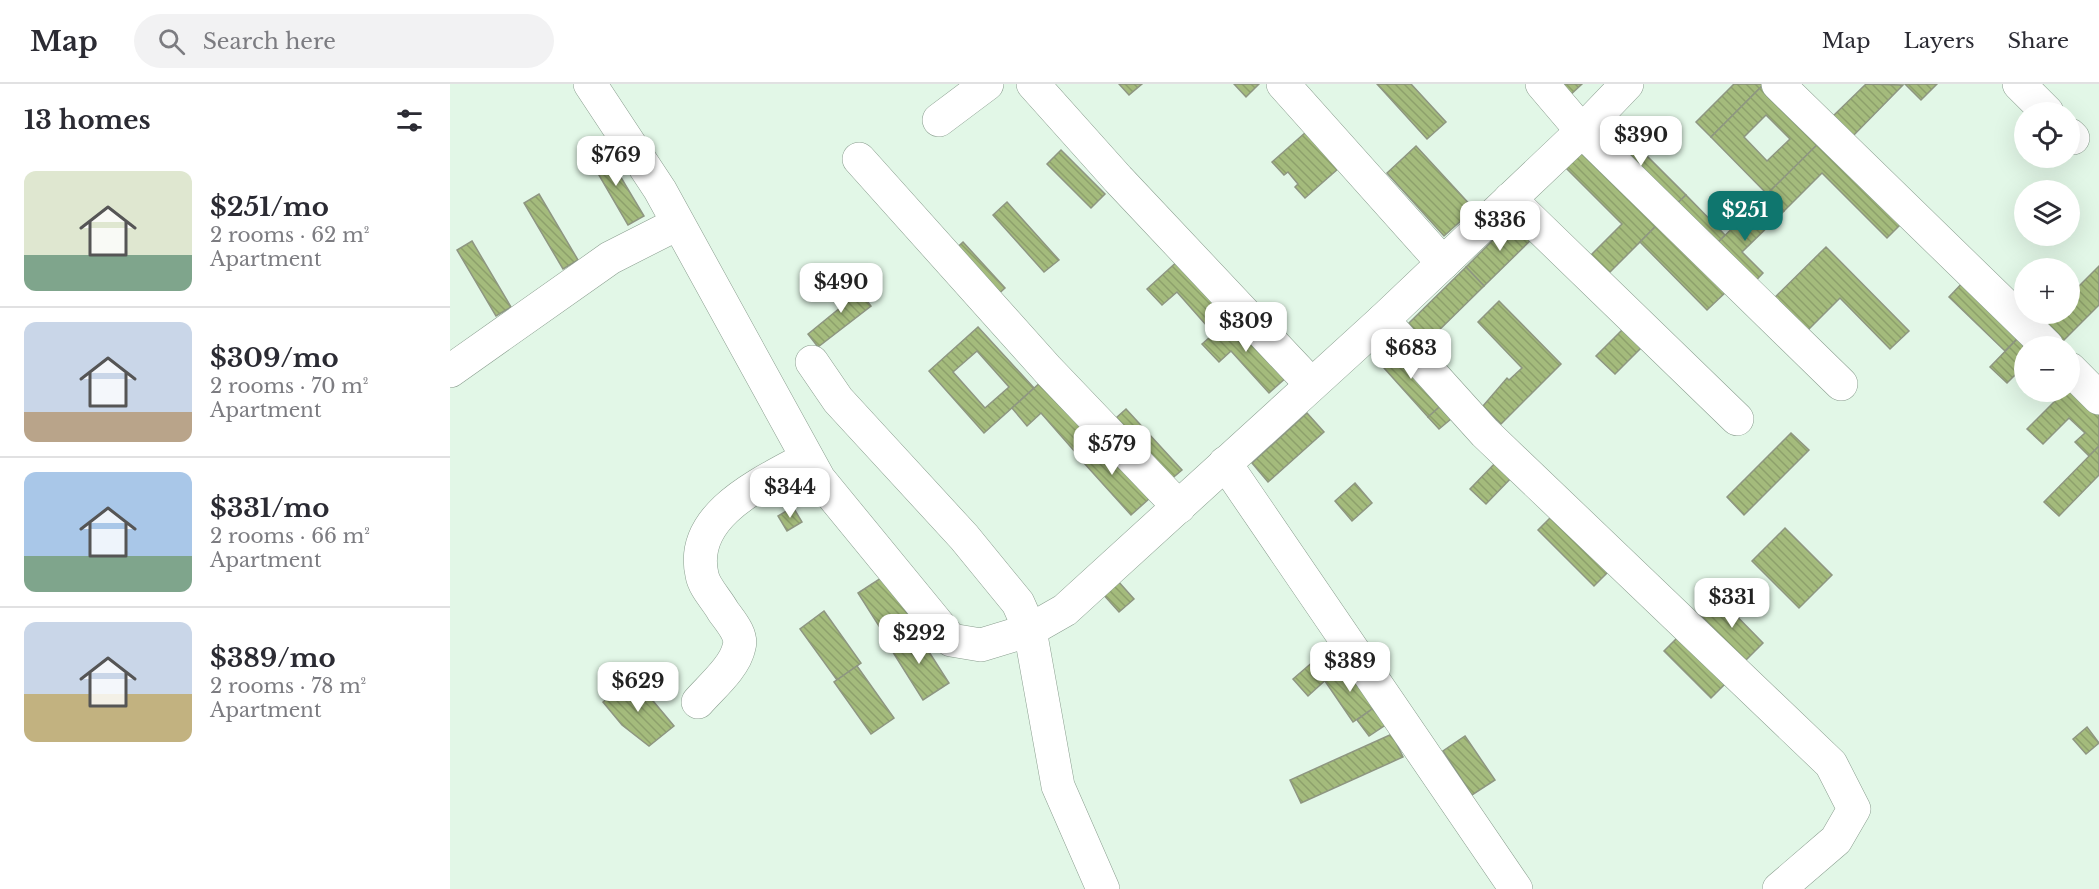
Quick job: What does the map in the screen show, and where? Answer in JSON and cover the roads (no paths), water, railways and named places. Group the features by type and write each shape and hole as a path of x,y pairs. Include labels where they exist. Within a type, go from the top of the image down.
{"street":[{"path":"590,84 660,190 677,225 819,479 951,640 981,645 1030,630 1065,610 1383,320 1582,131 1627,84"},
{"path":"939,120 987,84"},
{"path":"1033,84 1118,179 1311,384"},
{"path":"1283,84 1443,263"},
{"path":"1542,84 1582,131 1842,384"},
{"path":"1778,84 2037,336"},
{"path":"2019,84 2038,102"},
{"path":"860,159 1047,370 1179,507"},
{"path":"1510,199 1737,419"},
{"path":"450,371 610,258 677,225"},
{"path":"1383,320 1485,433 1831,764 1854,809 1836,840 1779,889"},
{"path":"812,362 845,408 964,537 1018,603 1030,630 1058,786 1103,889"},
{"path":"2080,379 2099,398"},
{"path":"698,702 735,657 740,645 738,633 702,577 700,546 712,524 746,493 807,458"},
{"path":"1225,463 1516,889"}]}
